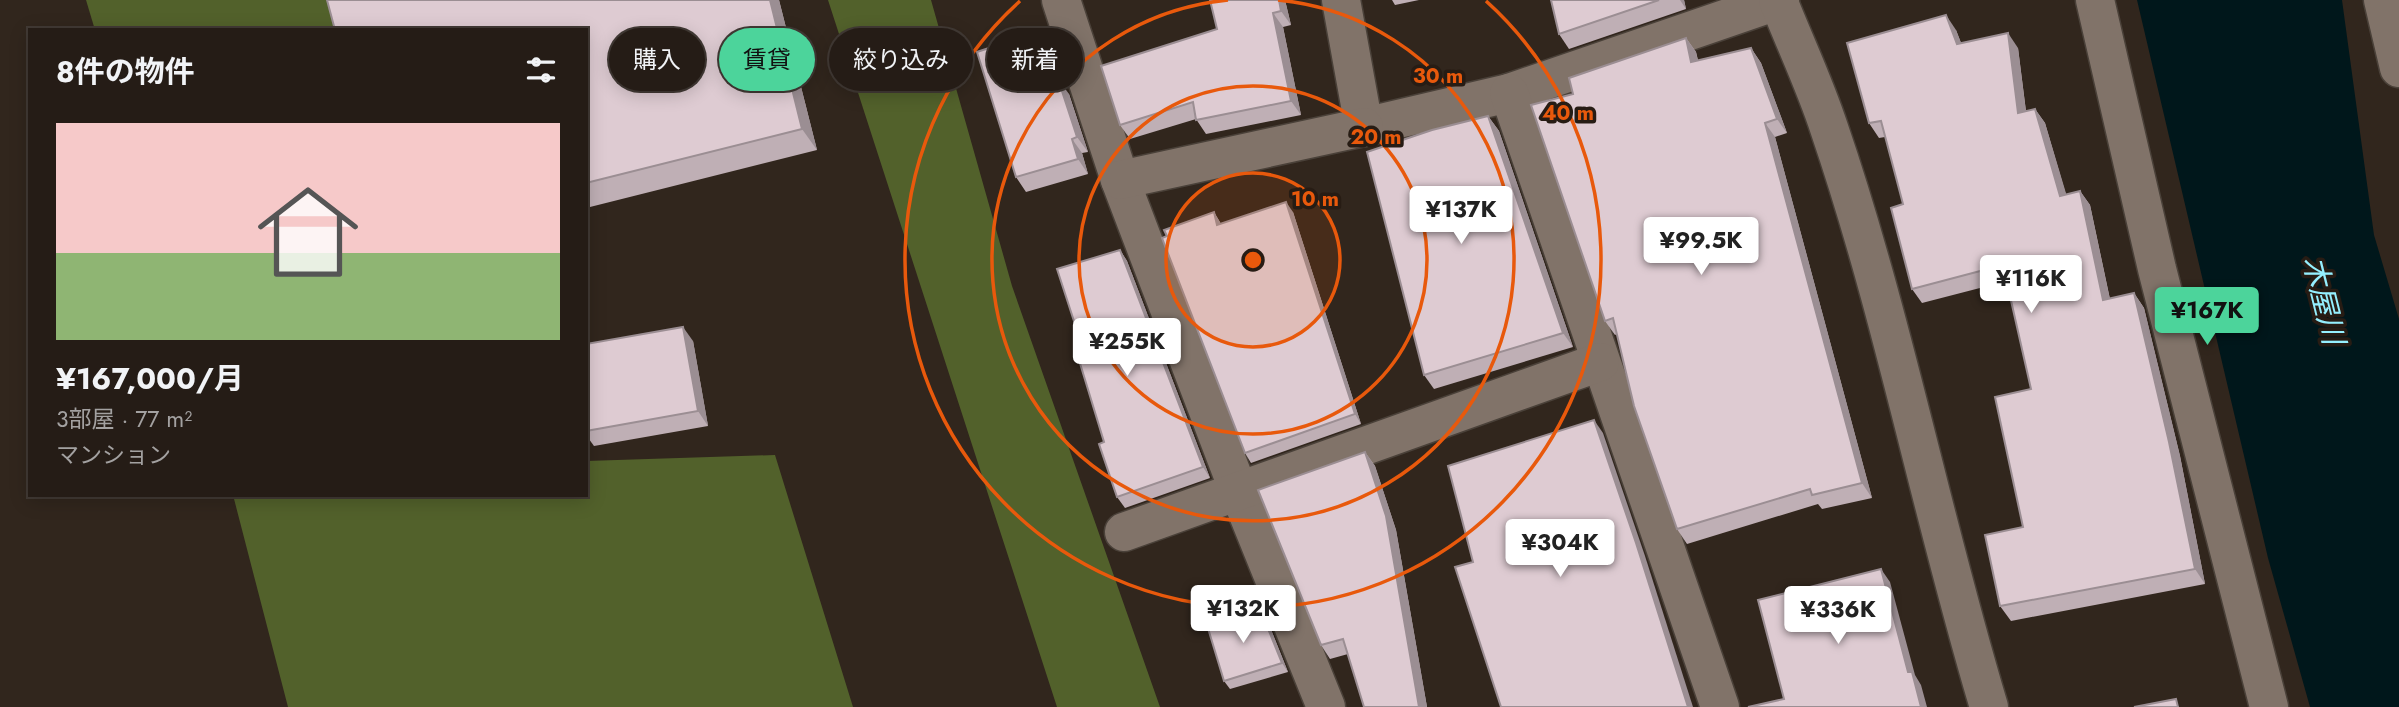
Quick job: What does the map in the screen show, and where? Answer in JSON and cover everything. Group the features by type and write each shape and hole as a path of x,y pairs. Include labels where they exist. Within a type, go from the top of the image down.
{"street":[{"path":"1061,0 1120,180 1239,492 1326,707"},
{"path":"1341,0 1364,127"},
{"path":"1120,180 1509,93 1778,0 1829,127 1876,282 1989,707"},
{"path":"2095,0 2157,269 2269,707"},
{"path":"2383,0 2399,68"},
{"path":"1509,93 1600,362 1709,704"},
{"path":"1124,532 1600,362"}],"green space":[{"path":"86,0 336,0 340,28 94,28"},
{"path":"828,0 931,0 939,28 837,28"},
{"path":"857,91 957,91 1012,286 1160,707 1057,707"},
{"path":"775,455 853,707 288,707 234,497 588,497 588,461"}],"water":[{"name":"木屋川","path":"2137,0 2342,0 2374,235 2399,319 2399,707 2310,707 2268,558"}],"building":[{"path":"327,0 770,0 777,28 719,28 719,91 793,91 802,129 588,182 588,28 334,28"},
{"path":"1210,0 1279,0 1281,11 1273,13 1291,101 1196,120 1193,102 1120,125 1101,66 1217,29"},
{"path":"1551,0 1659,0 1559,34"},
{"path":"1946,15 1957,44 2008,33 2018,113 2035,109 2060,196 2080,191 2103,300 2134,293 2195,569 2000,606 1985,535 2023,527 1995,397 2031,389 2003,265 1912,289 1891,208 1903,204 1881,121 1869,123 1847,43"},
{"path":"1686,38 1691,62 1751,48 1777,119 1765,123 1862,483 1812,495 1810,489 1677,529 1634,406 1613,318 1605,321 1531,105 1573,94 1569,78"},
{"path":"987,49 987,84 977,52"},
{"path":"989,91 1062,91 1077,137 1072,139 1078,159 1016,177"},
{"path":"1488,116 1563,333 1424,375 1367,152 1432,130"},
{"path":"1286,202 1355,414 1245,453 1162,238 1167,236 1164,230 1214,212 1217,225"},
{"path":"1120,250 1203,467 1117,497 1099,444 1104,442 1079,360 1086,358 1057,269"},
{"path":"683,327 698,411 588,431 588,344"},
{"path":"1594,420 1688,707 1501,707 1455,567 1473,562 1448,466"},
{"path":"1365,452 1386,516 1419,707 1364,707 1343,639 1321,645 1258,490"},
{"path":"1881,569 1908,672 1912,672 1921,707 1748,707 1784,699 1758,600"},
{"path":"1260,609 1282,663 1224,681 1207,625"},
{"path":"2176,699 2178,707 2134,707"}]}
